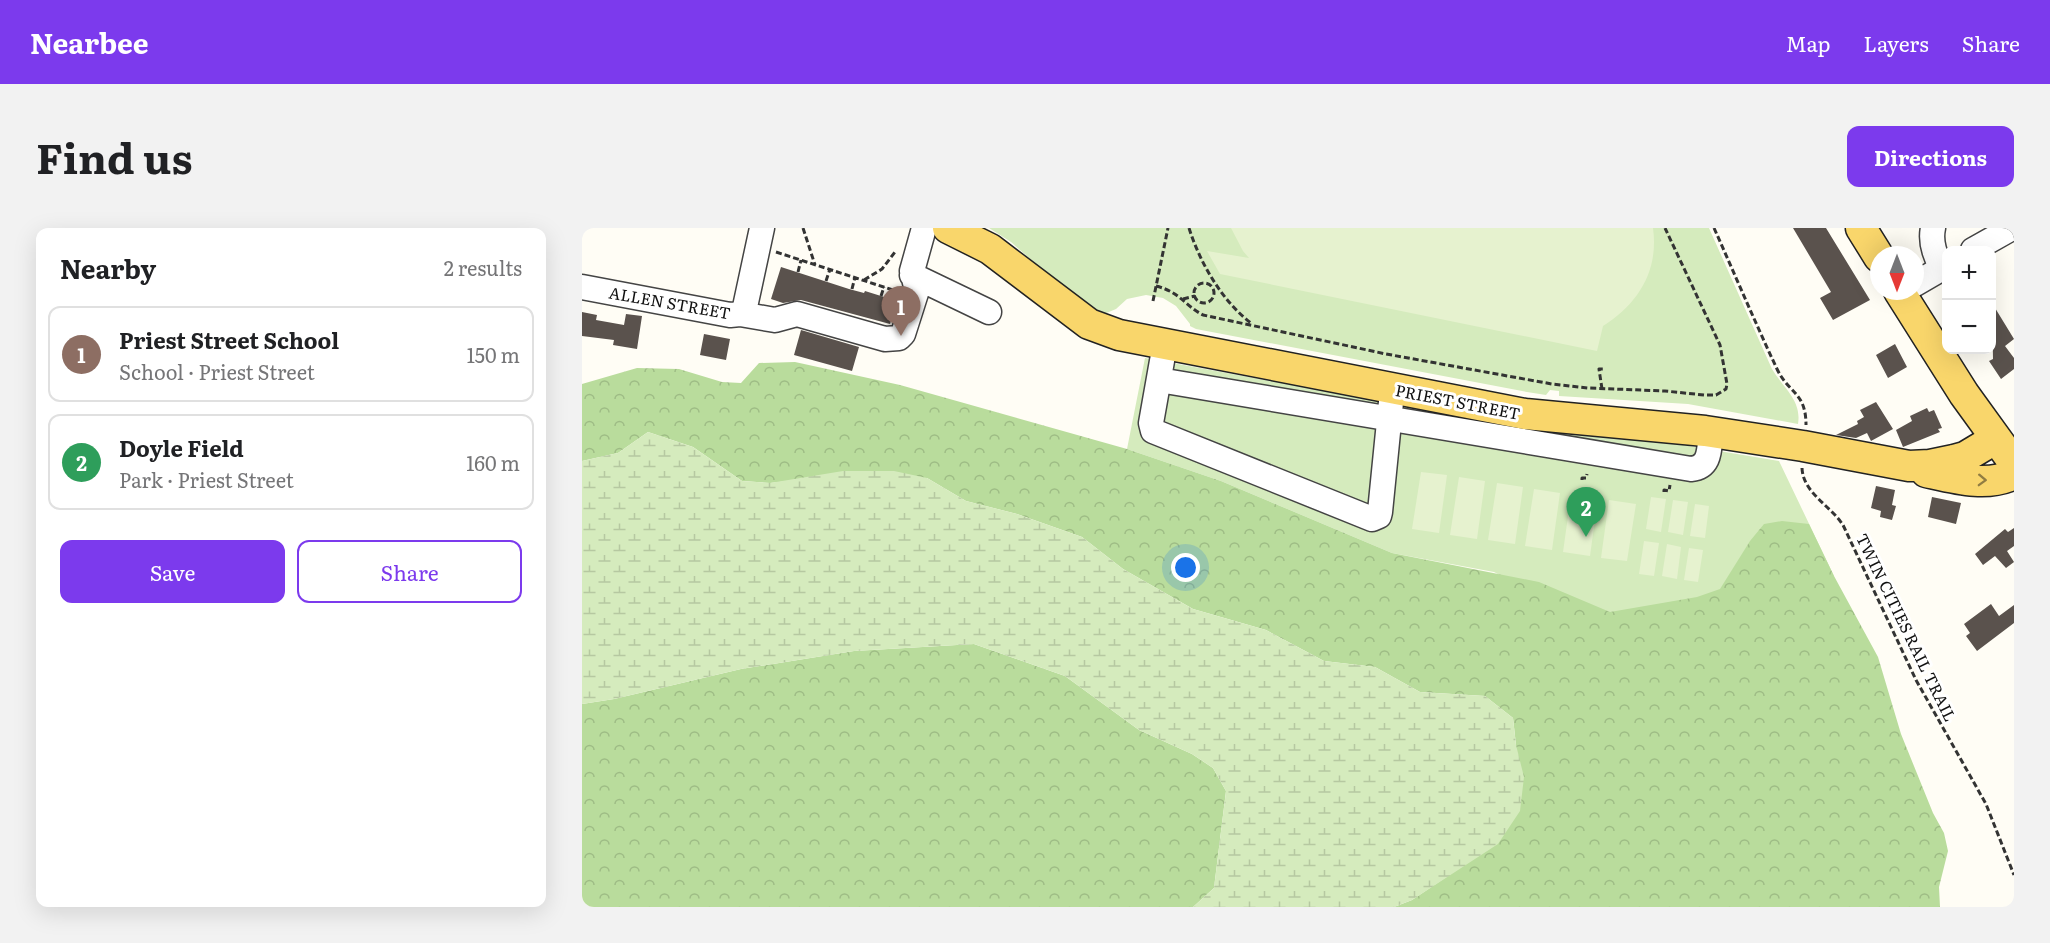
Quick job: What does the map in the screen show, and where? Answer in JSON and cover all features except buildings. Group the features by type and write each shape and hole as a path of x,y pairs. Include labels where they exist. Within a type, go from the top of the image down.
{"main road":[{"name":"PRIEST STREET","path":"948,228 990,249 1089,324 1119,335 1393,388 1469,417 1545,417 1711,432 1909,466 1930,465 1965,457 1995,439"},
{"path":"1861,228 1872,246"},
{"path":"1910,300 1964,394 2014,463"},
{"path":"1909,466 1938,475 1980,481 2000,480 2014,474"}],"street":[{"path":"740,314 774,321 796,315 885,339 899,338 903,334 924,228"},
{"path":"1933,228 1935,254 1942,264"},
{"path":"1977,241 2012,228"},
{"name":"ALLEN STREET","path":"582,287 730,315 740,314 746,307 760,237"},
{"path":"1924,278 1942,268"},
{"path":"913,286 989,312"},
{"path":"1166,344 1151,423 1153,431 1372,519 1379,516 1380,512 1393,388"},
{"path":"1159,380 1390,418 1469,417"},
{"path":"1545,417 1593,463 1696,468 1706,463 1711,432"},
{"path":"1593,463 1602,422"}],"path":[{"path":"803,228 815,265"},
{"path":"1153,301 1168,228"},
{"path":"1189,228 1198,253 1227,300 1254,325"},
{"path":"1156,286 1168,289 1203,315 1386,354 1552,384 1716,395 1726,389 1727,378 1720,345 1665,228"},
{"path":"1714,228 1779,373 1798,395 1804,406 1806,417 1804,430"},
{"path":"760,237 801,260 815,265 884,287 913,286"},
{"path":"864,280 889,262 898,244"},
{"path":"798,272 801,260"},
{"path":"826,281 830,269"},
{"path":"852,289 855,277"},
{"path":"1204,283 1212,287 1214,295 1208,303 1201,303 1194,296 1198,285 1204,283"},
{"path":"1212,287 1217,284"},
{"path":"881,296 884,287"},
{"path":"1183,299 1194,296"},
{"path":"1602,389 1599,369 1604,369"},
{"path":"1545,417 1552,384"},
{"name":"TWIN CITIES RAIL TRAIL","path":"1802,461 1802,472 1807,487 1833,511 1843,525 1916,680 1986,804 2014,875"},
{"path":"1582,480 1586,478 1593,463"},
{"path":"1664,492 1664,490 1669,491 1670,486"}],"green space":[{"path":"989,228 1709,228 1772,369 1794,401 1798,424 1688,404 1559,396 1559,391 1550,390 1546,395 1196,329 1190,326 1176,306 1163,298 1146,295 1127,299 1116,309 1104,314 1082,305 1011,242"},
{"path":"1231,228 1653,228 1654,244 1653,258 1643,285 1636,297 1603,326 1597,351 1220,274 1207,251 1249,258"},
{"path":"1145,358 1517,426 1683,445 1779,461 1834,576 1760,710 1494,572 1392,553 1221,481 1127,449"},
{"path":"795,362 900,385 1127,449 1221,481 1392,553 1539,582 1610,612 1697,597 1720,589 1750,541 1764,524 1782,521 1809,524 1878,657 1901,734 1933,813 1944,833 1948,851 1939,887 1940,907 1394,907 1412,900 1464,865 1516,745 1513,718 1485,696 1420,692 1375,667 1324,661 1266,630 1193,609 1123,569 1082,537 1017,514 966,501 927,478 798,480 770,483 742,481 693,447 648,432 618,453 582,461 582,384 637,368 679,369 722,382 741,383 759,363"},
{"path":"648,432 693,447 742,481 770,483 843,471 894,471 927,478 966,501 1017,514 1082,537 1123,569 1193,609 1266,630 1324,661 1375,667 1420,692 1485,696 1513,718 1516,745 1524,777 1520,811 1498,844 1412,900 1394,907 1193,907 1214,888 1226,791 1213,768 1192,754 1139,730 1065,676 974,644 854,651 741,669 614,699 582,704 582,461 618,453"},
{"path":"1421,472 1447,475 1439,533 1412,529"},
{"path":"1459,477 1485,481 1477,539 1450,535"},
{"path":"1497,483 1523,487 1515,544 1488,540"},
{"path":"1534,489 1560,493 1552,550 1525,546"},
{"path":"1571,495 1598,498 1590,556 1563,552"},
{"path":"1651,497 1666,499 1661,532 1646,529"},
{"path":"1609,500 1636,504 1627,561 1601,558"},
{"path":"1673,500 1688,502 1683,535 1668,532"},
{"path":"1695,504 1709,506 1705,538 1690,536"},
{"path":"1644,541 1659,543 1654,576 1639,574"},
{"path":"1667,544 1681,547 1677,579 1662,576"},
{"path":"1689,548 1703,550 1698,582 1684,580"},
{"path":"974,644 1065,676 1139,730 1192,754 1213,768 1226,791 1214,888 1193,907 582,907 582,704 614,699 741,669 854,651"}],"place":[{"name":"Priest Street School","path":"901,336"},
{"name":"Doyle Field","path":"1586,537"}]}
